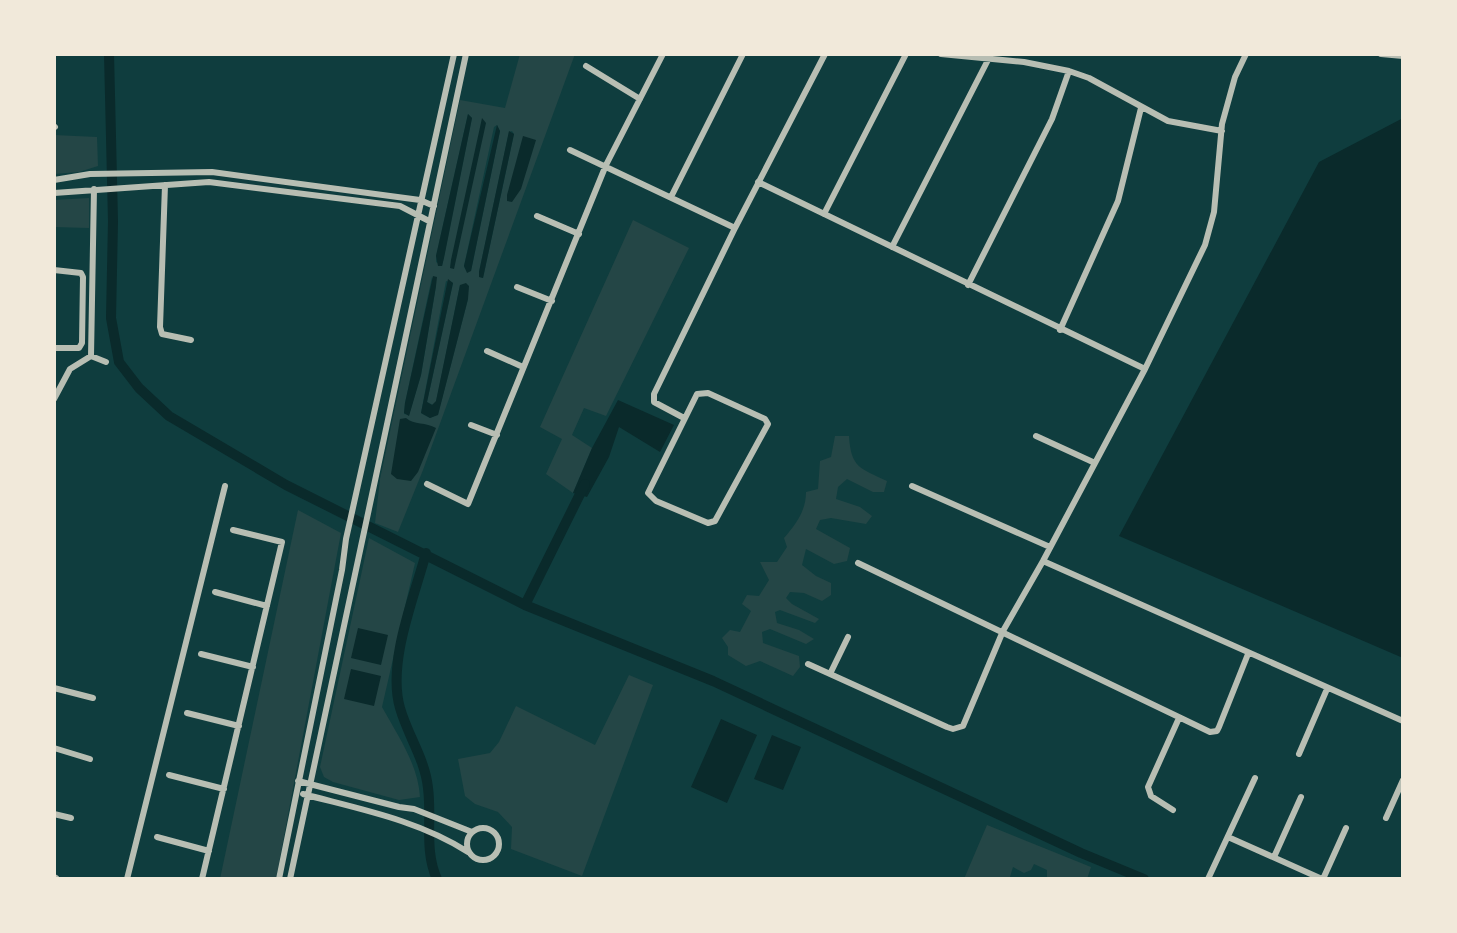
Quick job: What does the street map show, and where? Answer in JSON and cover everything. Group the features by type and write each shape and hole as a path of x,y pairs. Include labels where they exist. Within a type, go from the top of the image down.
{"street":[{"path":"279,879 346,539 454,54"},
{"path":"290,879 466,54"},
{"path":"427,484 468,504 606,165 663,54"},
{"path":"671,197 743,54"},
{"path":"684,418 654,402 654,394 825,54"},
{"path":"824,214 906,54"},
{"path":"941,54 1024,62 1069,71 1181,125 1222,131"},
{"path":"808,664 947,727 959,729 967,720 1003,631 1145,369 1210,231 1222,131 1235,77 1246,54"},
{"path":"1381,54 1403,56"},
{"path":"892,247 989,58"},
{"path":"586,66 640,99"},
{"path":"968,285 1052,119 1069,71"},
{"path":"444,99 456,102"},
{"path":"1060,330 1118,201 1141,108"},
{"path":"570,150 735,228"},
{"path":"54,180 90,174 212,172 420,200 434,206"},
{"path":"252,187 254,178"},
{"path":"54,193 209,182 400,206 429,221"},
{"path":"758,182 1145,369"},
{"path":"165,185 160,327 162,334 169,337 191,340"},
{"path":"91,356 97,190"},
{"path":"537,216 579,234"},
{"path":"54,270 72,270 83,277 82,343 73,350 54,348"},
{"path":"517,287 552,301"},
{"path":"487,351 523,367"},
{"path":"91,356 106,362"},
{"path":"54,399 70,369 91,356"},
{"path":"708,393 765,419 768,424 712,523 656,501 648,493 684,418 697,394 708,393"},
{"path":"471,425 497,435"},
{"path":"1036,436 1095,463"},
{"path":"127,879 225,486"},
{"path":"912,486 1050,547"},
{"path":"202,879 282,542 233,530"},
{"path":"1043,561 1403,721"},
{"path":"858,563 1210,732 1217,731 1248,654"},
{"path":"215,592 267,606"},
{"path":"830,674 848,637"},
{"path":"201,654 253,667"},
{"path":"54,688 93,698"},
{"path":"1299,754 1327,689"},
{"path":"187,713 239,726"},
{"path":"1173,810 1151,796 1148,787 1179,718"},
{"path":"54,748 90,759"},
{"path":"169,775 224,789"},
{"path":"1208,879 1255,778"},
{"path":"1386,818 1400,796 1403,780"},
{"path":"298,781 414,809 472,832"},
{"path":"296,793 400,820 434,834 476,859 492,858 499,849 499,839 492,830 482,828 472,832 467,841 468,852"},
{"path":"1274,857 1301,797"},
{"path":"54,814 71,818"},
{"path":"1228,837 1322,879 1346,828"},
{"path":"157,837 209,851"},
{"path":"1294,879 1299,869"}],"shaded area":[{"path":"520,54 575,54 398,532 375,523 380,479 460,100 505,108","holes":["468,114 472,118 442,266 436,262","497,125 500,131 471,271 464,266 494,127","509,132 514,134 483,278 479,272","432,277 436,286 421,375 409,415 404,414 405,403","446,281 453,283 427,402 433,405 460,285 468,299 438,414 430,418 421,413"]},
{"path":"468,114 472,118 444,258 442,266 438,266 436,256"},
{"path":"482,118 486,123 454,269 450,268 451,260"},
{"path":"1403,118 1403,658 1119,536 1319,162"},
{"path":"497,125 500,131 471,271 467,273 464,266"},
{"path":"509,131 514,134 483,278 479,277 479,272"},
{"path":"54,135 97,137 98,166 79,172 54,174"},
{"path":"523,136 536,140 521,189 512,202 507,201 507,195"},
{"path":"89,198 89,228 54,227 54,200"},
{"path":"633,220 689,248 606,416 584,408 572,435 592,448 573,493 546,474 562,439 540,427"},
{"path":"433,276 437,277 436,286 421,375 409,416 404,413 405,403"},
{"path":"448,279 453,283 427,402 432,405 436,401 460,285 466,283 469,286 468,299 438,415 430,418 421,413"},
{"path":"618,400 674,425 660,452 619,427 609,457 587,497 573,493 592,448"},
{"path":"406,418 436,428 418,472 411,481 397,479 391,474 400,419"},
{"path":"835,436 849,436 852,455 859,466 887,481 884,492 873,492 847,479 838,487 836,499 860,507 872,516 866,524 831,518 820,520 816,529 850,548 847,561 834,564 806,549 802,565 831,583 831,595 822,601 804,593 790,592 786,598 819,619 815,623 780,610 775,612 777,623 814,639 806,644 770,629 762,632 763,643 799,656 800,667 793,676 760,661 746,666 728,655 728,647 722,638 730,630 740,632 751,611 742,604 747,595 759,596 769,580 760,562 777,562 787,547 784,538 800,517 806,492 818,489 820,461 831,457"},
{"path":"298,510 341,533 276,879 220,879"},
{"path":"369,538 415,563 382,707 411,762 420,797 399,800 333,782 324,777 320,767"},
{"path":"358,628 388,635 381,665 351,658"},
{"path":"351,669 381,676 374,706 344,699"},
{"path":"629,675 653,685 582,876 511,849 512,827 498,812 475,804 465,796 458,759 490,753 499,742 516,706 595,745"},
{"path":"721,719 757,735 727,803 691,787"},
{"path":"772,735 801,747 783,790 754,779"},
{"path":"987,825 1091,867 1087,879 1047,879 1047,870 1034,864 1031,870 1024,873 1013,867 1010,877 1015,879 964,879"}],"waterway":[{"path":"109,54 113,221 111,318 119,362 139,388 169,416 286,485 525,605 713,681 1081,853 1144,879"},
{"path":"525,605 585,484"},
{"path":"426,553 399,651 397,690 403,718 426,777 431,857 437,879"}]}
